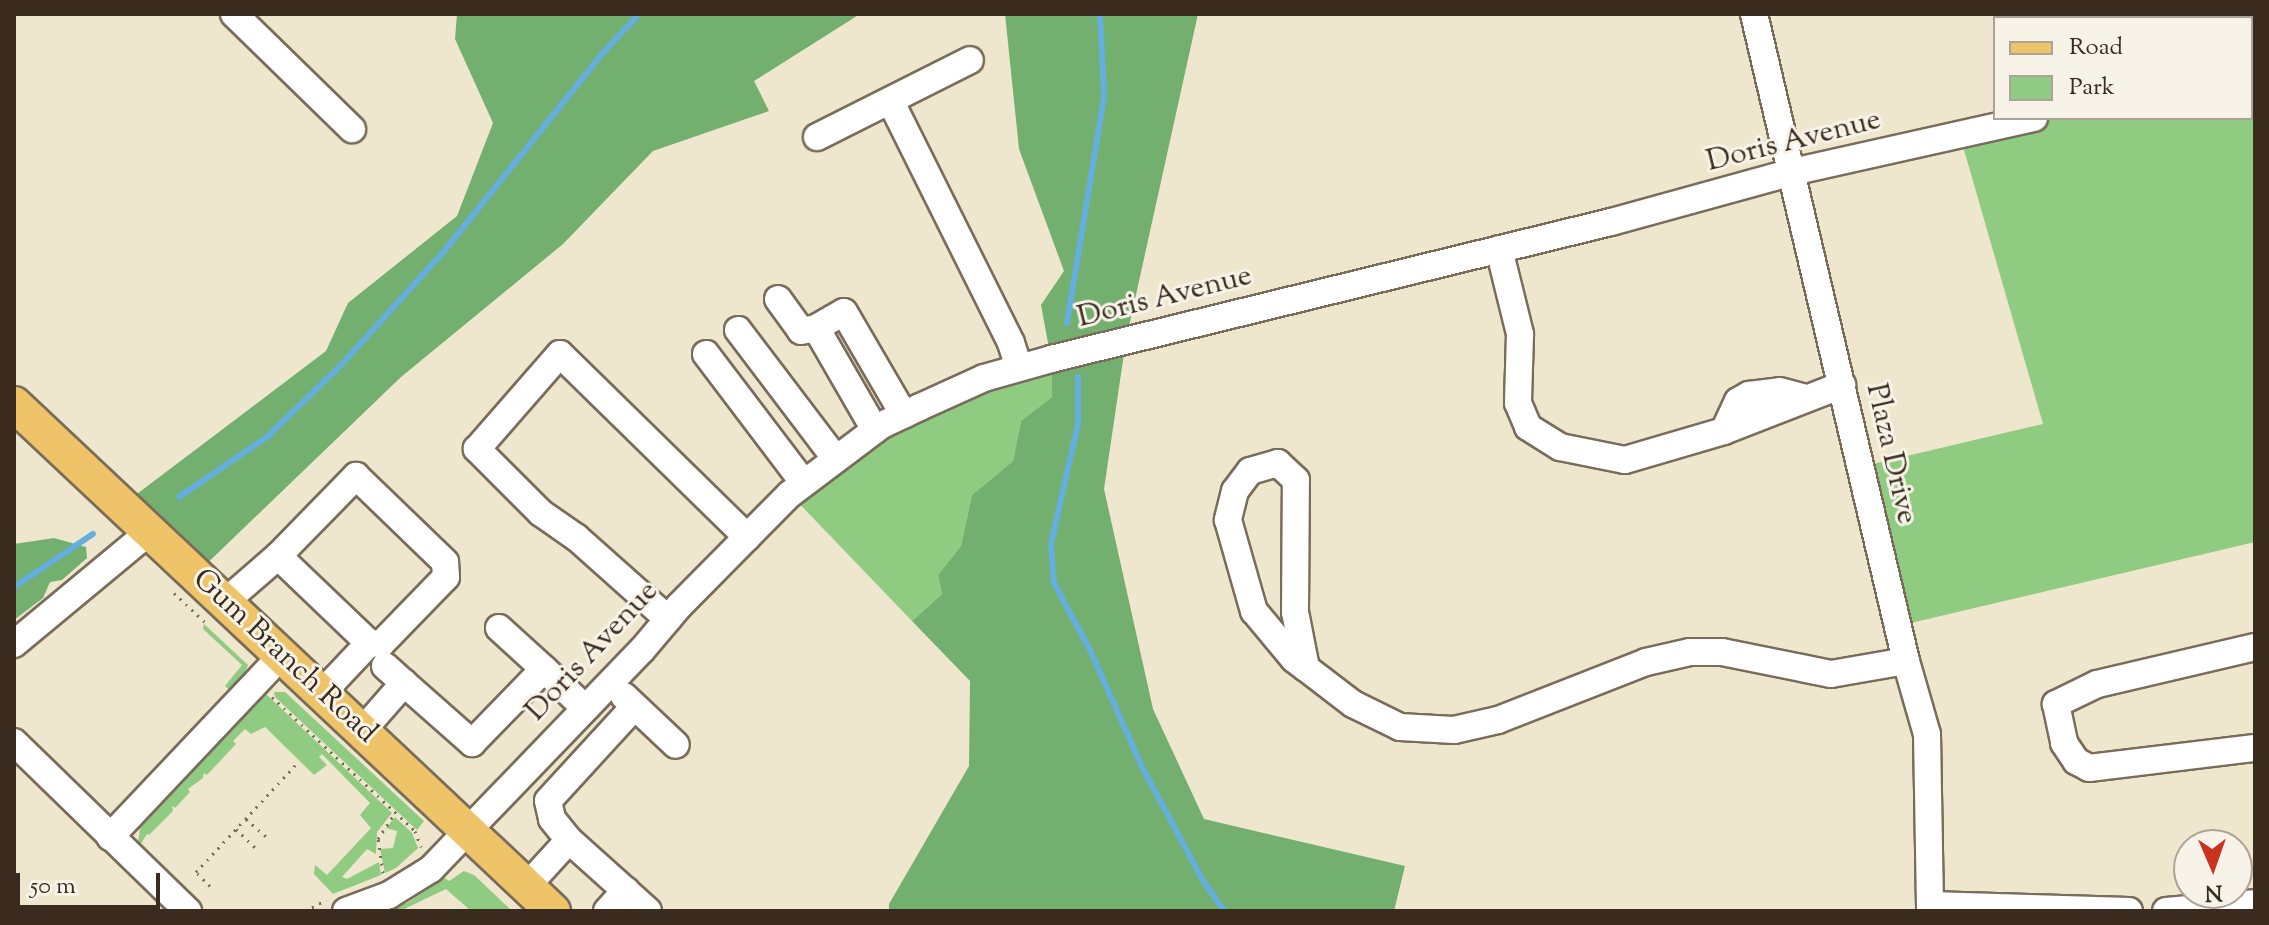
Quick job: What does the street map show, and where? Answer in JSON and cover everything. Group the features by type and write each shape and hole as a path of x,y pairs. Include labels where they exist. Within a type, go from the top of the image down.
{"main road":[{"name":"Gum Branch Road","path":"14,404 149,532 220,617 270,668 321,694 553,911"}],"street":[{"path":"234,14 352,129"},
{"name":"Plaza Drive","path":"1754,14 1906,661 1927,734 1930,908"},
{"path":"817,137 970,60"},
{"path":"891,102 1011,343 1019,367"},
{"name":"Doris Avenue","path":"341,903 389,895 421,877 470,831 747,537 804,483 875,430 904,415 984,378 1019,367 1499,249 1792,172 2025,120"},
{"path":"1499,249 1520,334 1518,403 1528,427 1560,447 1625,460 1724,431 1842,385"},
{"path":"778,299 801,331 816,328 844,312 904,415"},
{"path":"816,328 875,430"},
{"path":"738,330 836,459"},
{"path":"668,619 577,538 541,513 477,449 560,354 747,537"},
{"path":"706,354 804,483"},
{"path":"1306,668 1295,612 1299,500 1296,480 1278,463 1250,471 1235,491 1228,520 1254,611 1306,668 1353,704 1400,727 1454,730 1498,720 1646,662 1690,652 1722,652 1831,674 1906,661"},
{"path":"220,617 278,556 356,476 445,562 446,577 381,644 369,643 278,556"},
{"path":"14,644 149,532"},
{"path":"499,628 585,708"},
{"path":"321,694 369,643"},
{"path":"2255,647 2097,684 2056,704 2064,743 2076,761 2089,768 2255,748"},
{"path":"110,837 270,668"},
{"path":"362,731 394,674 472,743 544,669"},
{"path":"609,683 676,745"},
{"path":"634,707 548,801 552,819 569,840 648,911"},
{"path":"14,742 188,911"},
{"path":"533,763 561,785"},
{"path":"527,886 569,840"},
{"path":"607,911 626,890"},
{"path":"2166,911 2255,903"},
{"path":"1930,908 2129,911"}],"path":[{"path":"164,584 220,617"},
{"path":"270,668 274,699 415,831 420,845 416,854"},
{"path":"210,886 196,872 299,761"},
{"path":"387,875 383,877 378,839 395,813"},
{"path":"246,819 269,839"},
{"path":"236,829 258,850"},
{"path":"305,911 341,903"}],"green space":[{"path":"457,14 860,14 754,81 769,111 653,151 563,244 401,377 196,574 121,506 326,351 348,303 457,216 493,123 455,39"},
{"path":"1005,14 1198,14 1126,340 1104,489 1153,709 1204,819 1405,866 1394,911 889,911 889,904 969,766 970,681 912,621 942,594 938,575 961,546 972,495 1013,461 1021,421 1052,397 1051,359 1041,305 1064,271 1019,149"},
{"path":"2253,64 2255,542 1898,626 1860,467 2043,424 1960,136 2026,120 2253,120"},
{"path":"1051,359 1052,397 1021,421 1013,461 972,495 961,546 938,575 942,594 912,621 790,494 882,425"},
{"path":"54,538 86,547 87,558 62,580 50,582 43,598 14,620 14,544"},
{"path":"204,624 248,665 243,678 229,690 225,686 242,665 203,629"},
{"path":"274,692 285,692 424,821 417,830 275,697"},
{"path":"266,694 392,813 377,832 376,854 367,849 342,877 347,879 379,862 381,875 333,894 314,874 315,865 327,875 371,828 360,815 370,803 322,754 319,757 327,765 314,775 265,727 251,734 245,729 233,741 236,744 207,775 204,773 203,778 188,789 190,792 175,808 172,806 173,811 138,844 140,828"},
{"path":"395,817 412,833 418,848 396,868 385,873 380,849 393,848 397,831 386,828"},
{"path":"464,871 474,875 512,911 471,911 446,889 400,911 382,911 407,903 445,878 449,881"}],"waterway":[{"path":"179,497 267,437 343,363 445,250 601,55 639,14"},
{"path":"1067,323 1104,96 1100,14"},
{"path":"1078,377 1078,424 1051,544 1054,583 1090,650 1142,767 1202,879 1224,911"},
{"path":"14,587 93,534"}]}
